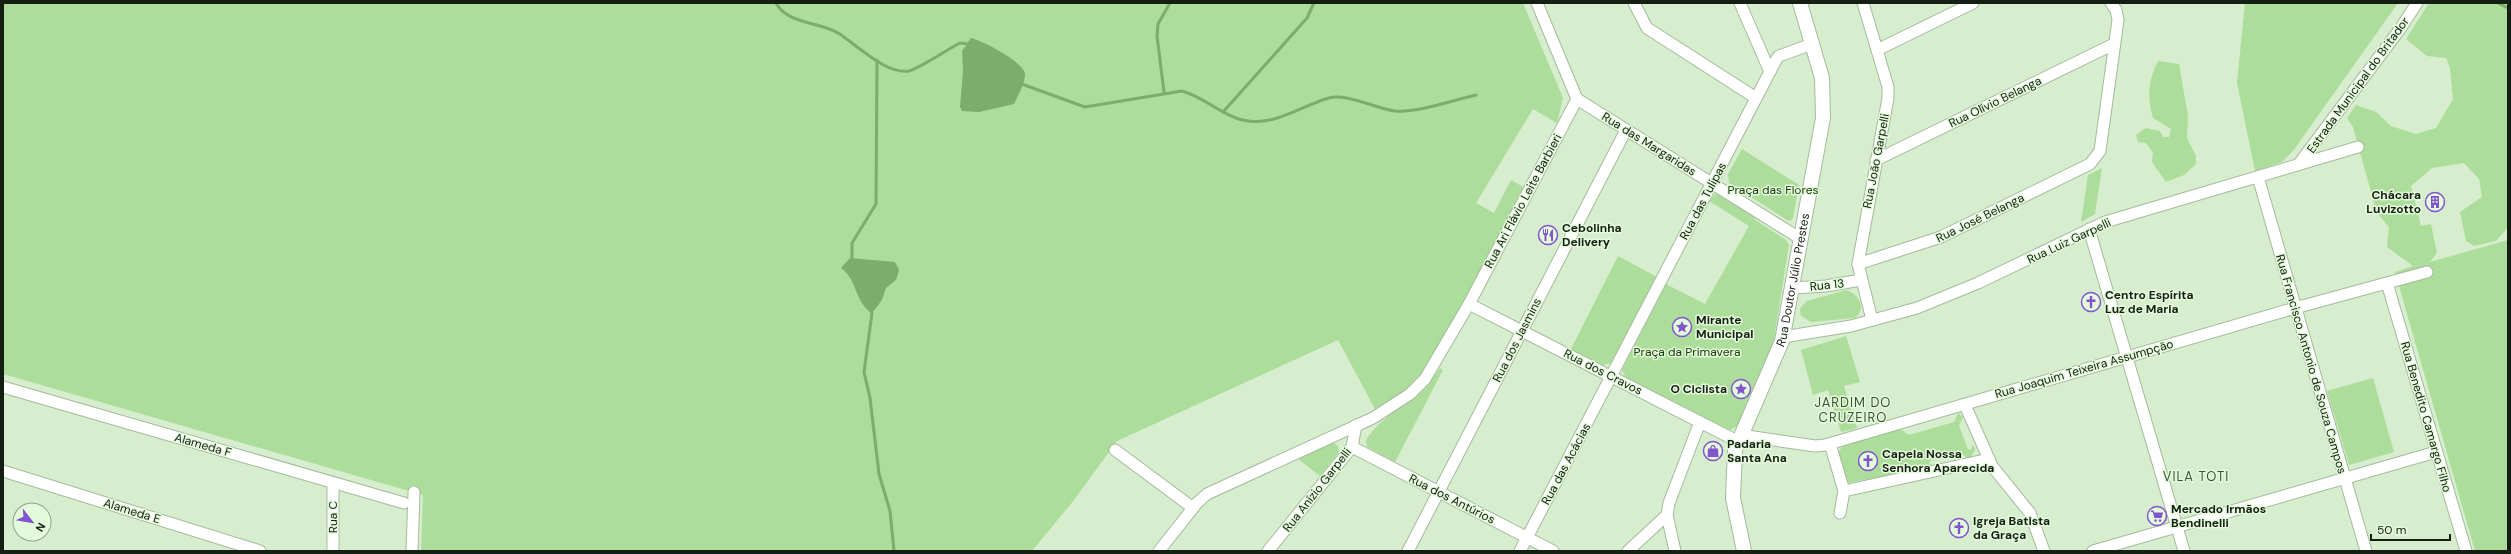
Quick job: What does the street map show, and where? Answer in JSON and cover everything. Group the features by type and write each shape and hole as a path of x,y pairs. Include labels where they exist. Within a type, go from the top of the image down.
{"street":[{"path":"1537,3 1577,99"},
{"path":"1634,3 1647,28 1756,98"},
{"path":"1740,3 1770,72"},
{"name":"Rua Doutor Júlio Prestes","path":"1744,551 1733,498 1739,438 1780,349 1793,288 1823,118 1822,78 1800,3"},
{"name":"Rua João Garpelli","path":"1863,3 1886,77 1888,98 1858,264 1860,280 1872,320"},
{"path":"1878,50 1973,3"},
{"path":"2111,3 2117,15 2114,44"},
{"name":"Estrada Municipal do Britador","path":"2298,165 2400,29 2417,3"},
{"path":"1762,54 1774,57 1812,44"},
{"name":"Rua José Belanga","path":"1858,264 1941,237 2090,164 2097,158 2100,151 2114,44"},
{"name":"Rua Olívio Belanga","path":"1876,160 2114,44"},
{"name":"Rua das Tulipas","path":"1611,376 1779,56"},
{"name":"Rua das Margaridas","path":"1577,99 1802,239"},
{"name":"Rua Ari Flávio Leite Barbieri","path":"1159,551 1193,508 1210,492 1356,425 1399,402 1420,385 1433,368 1469,304 1577,99"},
{"name":"Rua dos Jasmins","path":"1408,551 1626,130"},
{"name":"Rua Luiz Garpelli","path":"1783,337 1872,320 1917,308 1959,292 2089,228 2358,147"},
{"name":"Rua Francisco Antonio de Souza Campos","path":"2258,177 2366,551"},
{"path":"2089,228 2184,551"},
{"name":"Rua Joaquim Teixeira Assumpção","path":"1739,438 1815,446 1830,444 2295,308 2427,272"},
{"name":"Rua 13","path":"1793,288 1826,286 1860,280"},
{"name":"Rua Benedito Camargo Filho","path":"2387,283 2466,551"},
{"name":"Rua dos Cravos","path":"1469,304 1700,422 1739,438"},
{"name":"Rua das Acácias","path":"1520,551 1611,376"},
{"name":"Alameda F","path":"3,388 404,503"},
{"path":"1965,405 1989,459 2030,513 2044,551"},
{"path":"1675,551 1667,515 1672,491 1700,422"},
{"name":"Rua Anízio Garpelli","path":"1268,551 1352,447 1356,425"},
{"path":"1830,444 1844,491 1840,513"},
{"name":"Rua dos Antúrios","path":"1352,447 1553,551"},
{"path":"1115,450 1193,508"},
{"path":"2100,550 2176,526 2436,452"},
{"path":"1844,491 1989,459"},
{"name":"Alameda E","path":"3,471 260,551"},
{"name":"Rua C","path":"333,483 333,551"},
{"path":"412,551 414,492"},
{"path":"1628,551 1667,515"}],"green space":[{"path":"3,3 1523,3 1563,98 1557,123 1533,109 1476,203 1494,213 1511,180 1525,188 1430,365 1409,388 1375,409 1338,340 1117,441 1074,500 1032,551 421,551 423,495 3,374"},
{"path":"2245,3 2398,3 2293,151 2282,162 2255,171 2237,83"},
{"path":"2429,3 2508,3 2508,227 2496,241 2474,246 2466,241 2460,212 2482,197 2479,179 2464,163 2432,168 2411,186 2421,226 2431,224 2437,253 2430,262 2508,240 2508,551 2475,551 2395,272 2413,266 2387,247 2389,227 2377,213 2353,127 2347,118 2356,105 2376,112 2391,126 2416,134 2436,128 2453,99 2450,68 2446,58 2427,56 2406,39"},
{"path":"2158,61 2179,64 2188,116 2187,138 2196,156 2196,164 2184,175 2166,182 2152,162 2153,153 2146,143 2138,142 2136,135 2146,128 2160,131 2163,137 2169,137 2171,129 2153,118 2150,102 2150,82"},
{"name":"Praça das Flores","path":"1742,149 1799,185 1793,218 1790,221 1729,183 1728,174"},
{"path":"2102,168 2095,214 2081,222 2088,175"},
{"path":"1715,194 1721,195 1755,217 1754,219 1786,240 1789,245 1774,339 1776,341 1737,426 1730,430 1626,378 1622,370 1666,284 1705,304 1749,226 1709,201"},
{"name":"Praça da Primavera","path":"1618,256 1657,277 1611,363 1603,365 1571,349"},
{"path":"1846,290 1855,295 1860,302 1861,306 1859,314 1855,318 1811,322 1801,316 1800,308 1807,301"},
{"path":"1846,336 1860,382 1844,386 1857,428 1841,432 1828,390 1813,395 1801,350"},
{"path":"1440,368 1443,370 1395,462 1367,447 1366,440 1383,420 1423,388"},
{"path":"2373,378 2394,452 2349,465 2327,391"},
{"path":"1958,413 1963,417 1959,426 1968,449 1971,450 1973,444 1975,449 1970,459 1961,454 1930,461 1929,463 1935,467 1847,483 1838,454 1843,444 1900,429 1909,435 1954,422"},
{"path":"1332,442 1338,446 1339,452 1320,476 1297,458"}],"shaded area":[{"path":"971,38 984,43 1011,58 1023,69 1025,74 1024,82 1014,104 979,112 962,111 960,107 963,71 962,51"},
{"path":"850,258 895,262 899,270 896,280 886,288 882,300 872,313 862,303 854,285 841,268"}],"waterway":[{"path":"776,3 781,10 788,15 796,19 831,29 881,64 900,71 909,71 914,69 960,43 969,44"},
{"path":"1164,92 1157,36 1158,24 1170,3"},
{"path":"1223,112 1307,18 1314,3"},
{"path":"2498,3 2508,8"},
{"path":"852,261 852,243 876,204 877,60"},
{"path":"1019,83 1085,107 1182,91 1199,98 1231,116 1248,121 1269,120 1290,114 1319,101 1336,97 1353,99 1388,110 1404,111 1424,108 1476,95"},
{"path":"870,310 872,313 864,372 870,398 879,474 890,511 894,551"}],"place":[{"name":"Chácara Luvizotto","path":"2435,202"},
{"name":"Cebolinha Delivery","path":"1548,235"},
{"name":"Centro Espírita Luz de Maria","path":"2091,302"},
{"name":"Mirante Municipal","path":"1682,327"},
{"name":"O Ciclista","path":"1741,389"},
{"name":"Padaria Santa Ana","path":"1713,451"},
{"name":"Capela Nossa Senhora Aparecida","path":"1868,461"},
{"name":"Mercado Irmãos Bendinelli","path":"2157,516"},
{"name":"Igreja Batista da Graça","path":"1959,528"}],"district":[{"name":"JARDIM DO CRUZEIRO","path":"1853,410"},
{"name":"VILA TOTI","path":"2196,476"}]}
